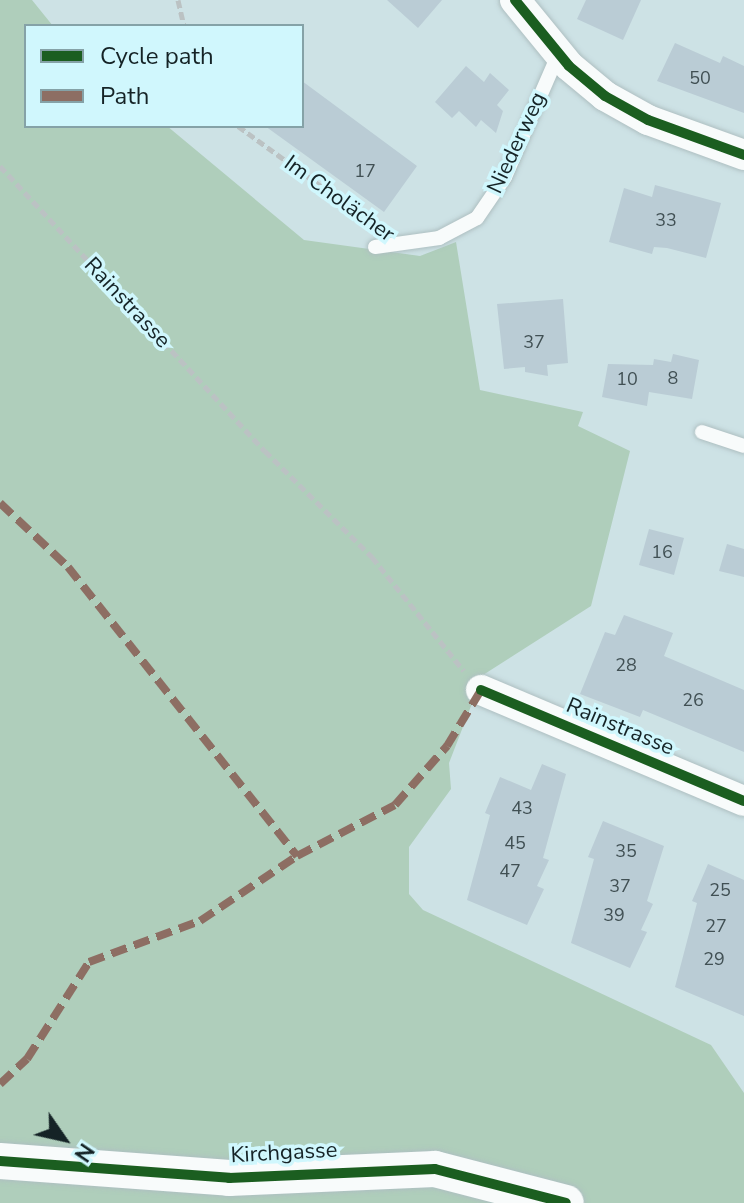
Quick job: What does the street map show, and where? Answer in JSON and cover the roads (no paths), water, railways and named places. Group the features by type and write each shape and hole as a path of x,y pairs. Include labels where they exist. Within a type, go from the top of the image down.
{"street":[{"path":"515,0 558,55 605,96 648,120 744,155"},
{"name":"Rainstrasse","path":"481,690 744,801"},
{"name":"Kirchgasse","path":"0,1161 229,1178 435,1169 566,1203"}],"lane":[{"name":"Niederweg","path":"375,247 439,238 477,218 505,177 558,55"},
{"path":"702,432 744,446"}]}
